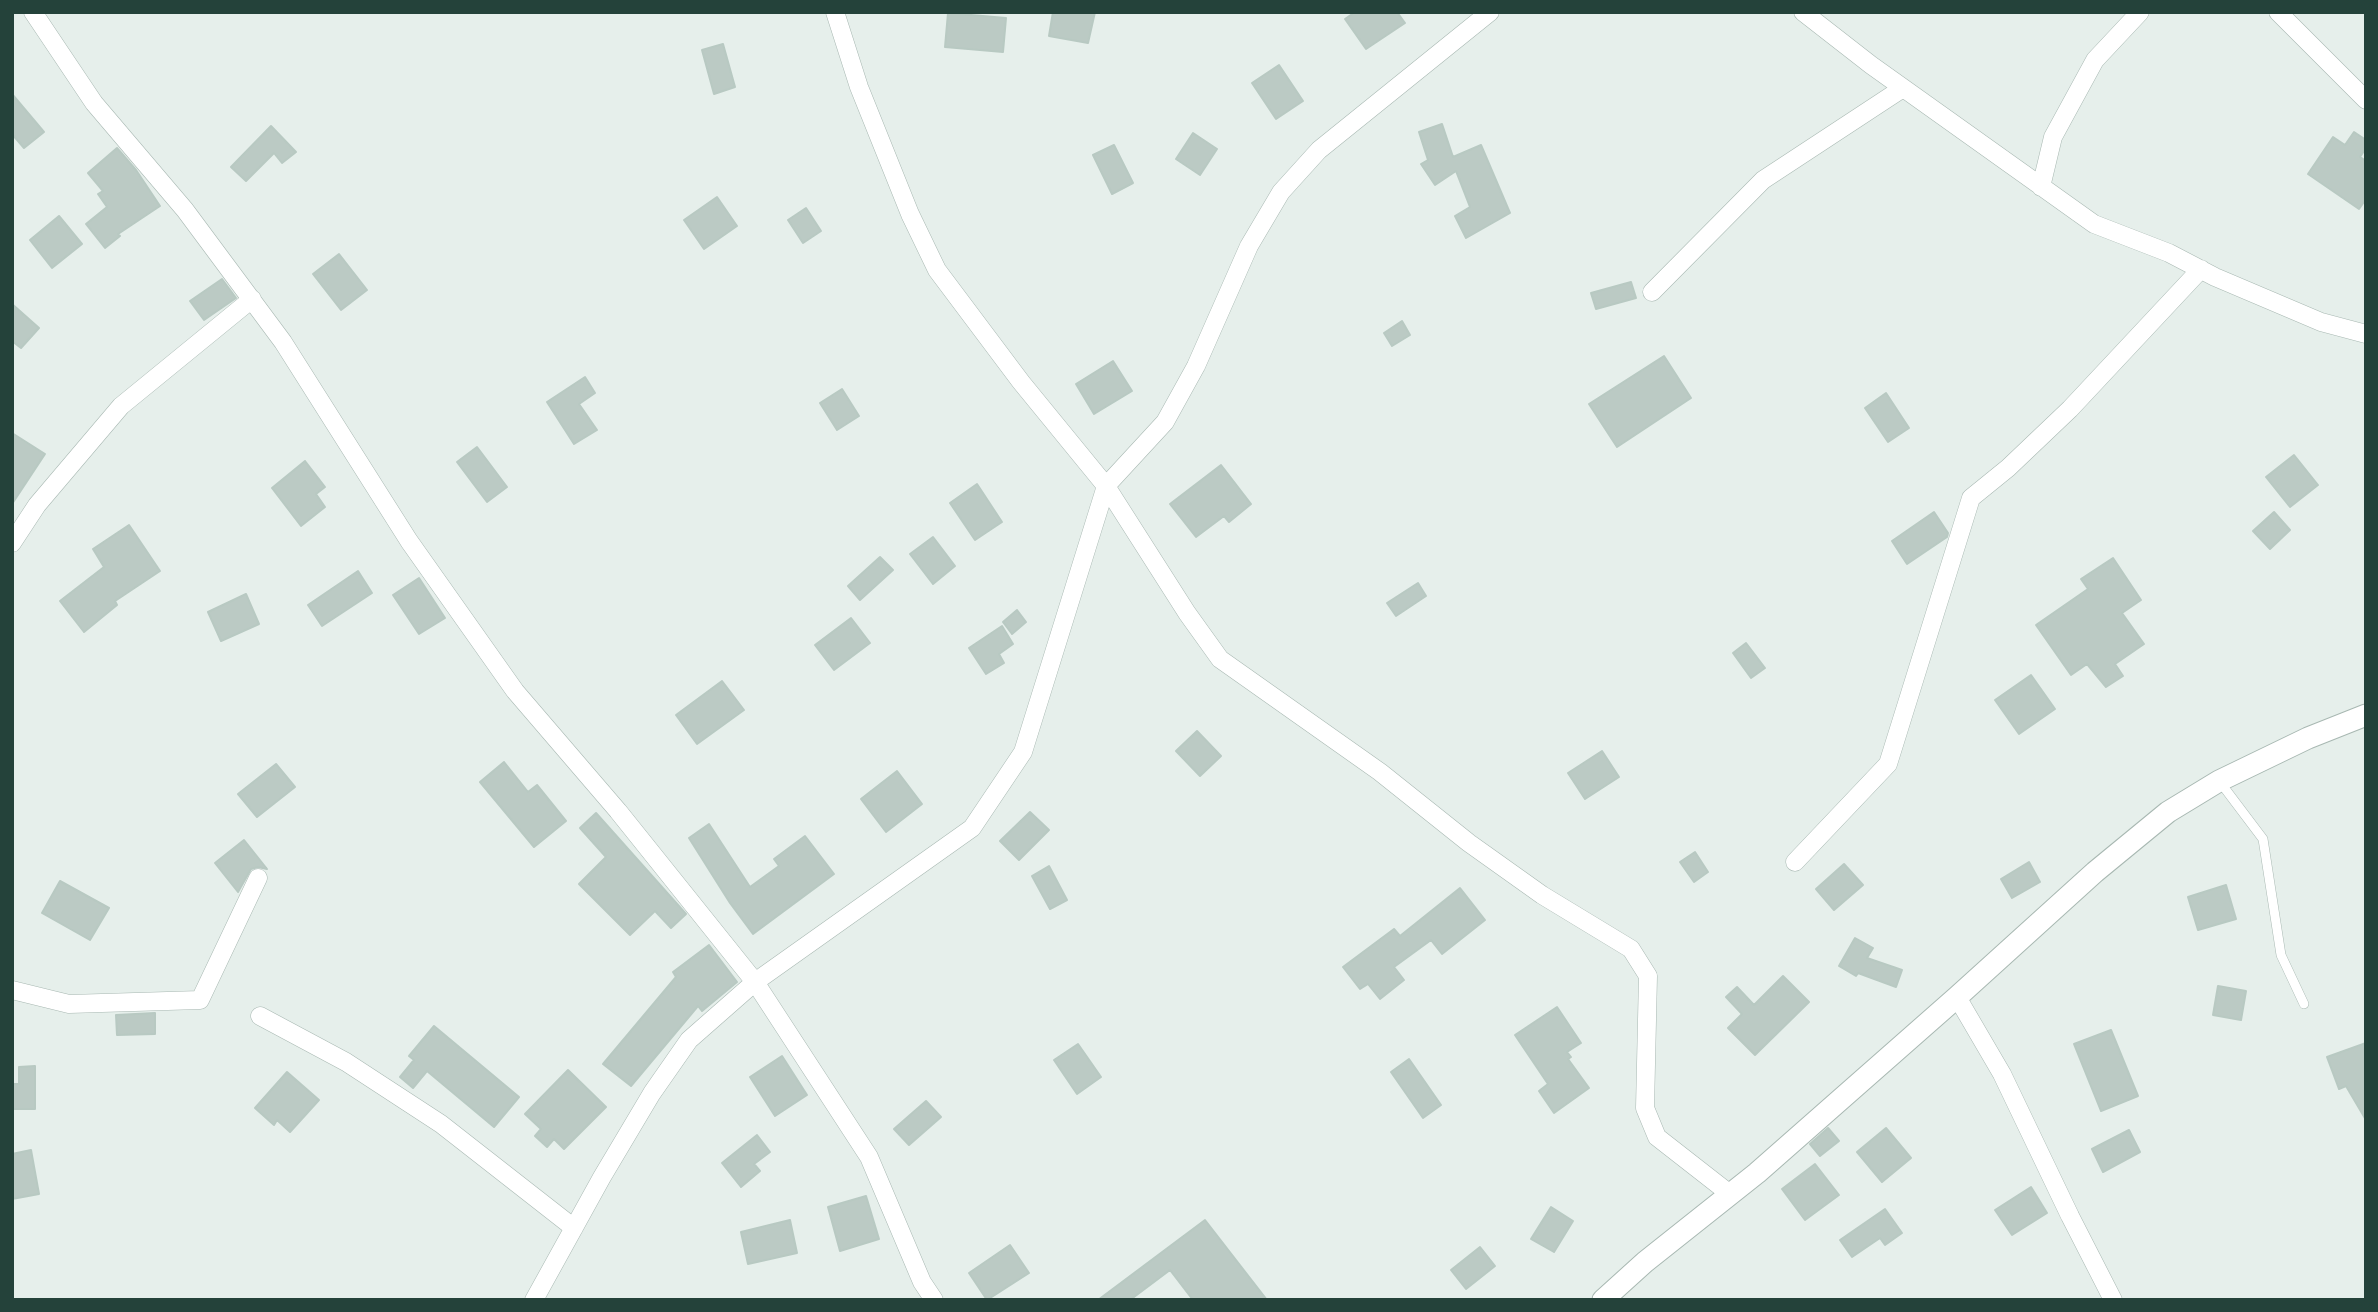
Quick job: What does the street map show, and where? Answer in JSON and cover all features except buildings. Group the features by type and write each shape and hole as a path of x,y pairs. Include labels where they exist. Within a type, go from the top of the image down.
{"street":[{"path":"33,12 94,103 185,210 283,342 409,541 515,691 618,811 755,982 869,1157 922,1282 934,1300"},
{"path":"835,12 859,87 910,214 937,270 1021,382 1106,486 1186,613 1220,659 1380,772 1469,843 1542,895 1631,949 1648,976 1645,1108 1657,1138 1730,1194"},
{"path":"534,1300 602,1177 672,1063 690,1040 755,982 972,828 1023,752 1106,486 1165,422 1196,366 1249,246 1281,192 1328,142 1490,12"},
{"path":"1803,12 1903,88 2094,224 2169,253 2201,270 2321,322 2366,334"},
{"path":"2042,187 2053,137 2095,60 2140,12"},
{"path":"2278,12 2366,100"},
{"path":"1652,292 1763,180 1903,88"},
{"path":"1795,862 1888,764 1971,498 2008,468 2070,409 2201,270"},
{"path":"12,543 37,505 121,405 252,299"},
{"path":"1602,1300 1730,1194 1957,997 2095,872 2168,812 2219,781 2308,738 2366,715"},
{"path":"12,990 69,1004 200,1000 258,878"},
{"path":"1957,997 2002,1074 2113,1300"},
{"path":"260,1016 346,1062 442,1124 574,1228"}],"lane":[{"path":"2219,781 2263,839 2281,956 2304,1004"}]}
